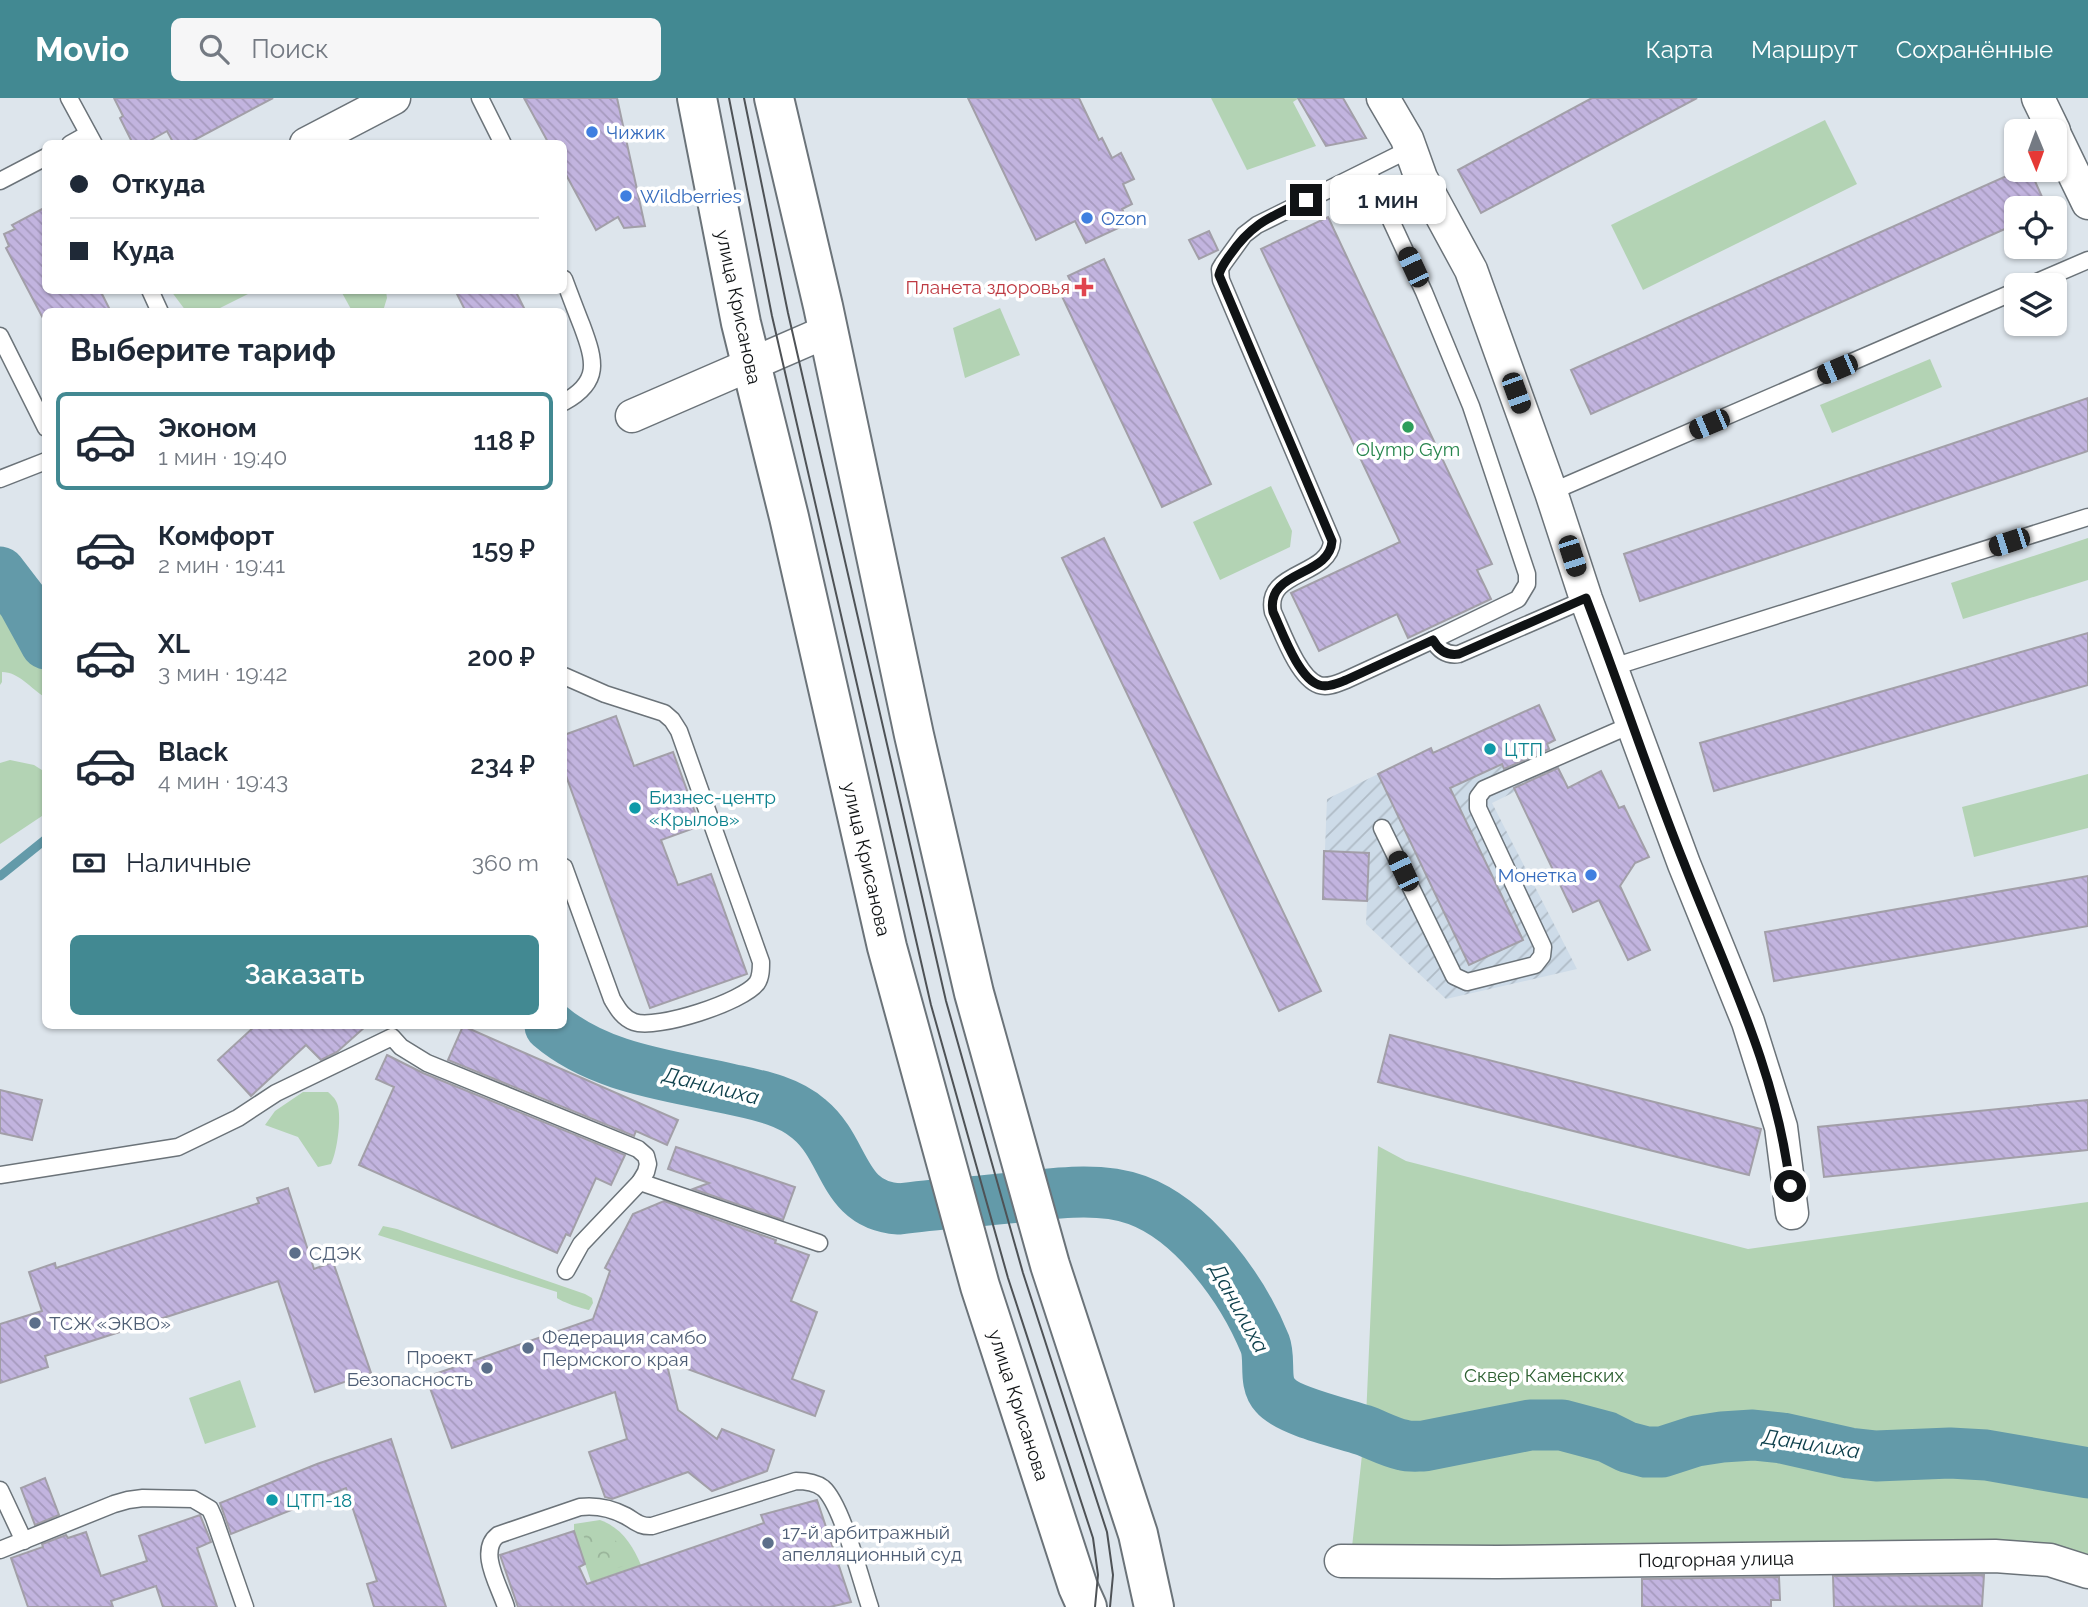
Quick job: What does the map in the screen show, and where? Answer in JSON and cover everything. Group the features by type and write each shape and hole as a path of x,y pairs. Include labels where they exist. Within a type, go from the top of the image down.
{"main road":[{"name":"улица Крисанова","path":"697,98 738,309 904,1013 980,1286 1087,1607"},
{"path":"774,98 828,331 914,735 974,993 1050,1265 1138,1534 1154,1607"}],"street":[{"path":"314,140 394,98"},
{"path":"1382,98 1407,139 1421,178 1471,270 1586,598 1684,864 1748,1022 1773,1095 1787,1157 1792,1213"},
{"path":"2038,98 2048,119"},
{"path":"2078,159 2088,203"},
{"path":"632,416 828,331"},
{"name":"Подгорная улица","path":"1341,1561 1497,1562 2014,1556 2050,1560 2088,1572"}],"lane":[{"path":"69,98 91,139"},
{"path":"480,98 501,140"},
{"path":"1368,171 1424,292 1471,406 1527,574 1527,584 1518,599 1334,685 1321,686 1303,672 1271,604 1274,593 1281,584 1326,558 1332,550 1332,541 1219,275 1223,264 1244,235 1257,225 1410,149"},
{"path":"0,181 42,159"},
{"path":"2058,273 2088,260"},
{"path":"567,287 593,358 591,375 583,389 567,400"},
{"path":"1551,492 2004,296"},
{"path":"0,336 42,420"},
{"path":"0,479 42,463"},
{"path":"1613,667 2088,517"},
{"path":"1433,640 1440,650 1459,654 1586,598"},
{"path":"567,677 605,694 664,713 672,720 761,962 756,984 740,996 676,1020 648,1024 625,1018 612,999 567,875"},
{"path":"1382,828 1454,976 1467,982 1535,965 1542,956 1543,947 1478,808 1478,797 1485,789 1633,724"},
{"path":"0,1175 178,1147 238,1118 276,1093 395,1031 401,1047 427,1063 638,1149 646,1156 648,1164 640,1182 581,1244 566,1271"},
{"path":"640,1182 819,1243"},
{"path":"506,1607 489,1551 492,1540 498,1535 589,1506 609,1508 640,1525 652,1526 796,1481 814,1483 822,1488 835,1504 870,1607"},
{"path":"0,1490 24,1541"},
{"path":"0,1550 114,1504 143,1498 193,1499 203,1503 215,1518 245,1607"}],"shaded area":[{"path":"1539,705 1555,740 1547,744 1559,770 1492,803 1577,969 1446,999 1366,924 1367,901 1323,899 1327,799 1431,748 1434,753"}],"green space":[{"path":"1211,98 1299,98 1293,102 1316,146 1247,170"},
{"path":"1825,120 1857,184 1643,290 1611,225"},
{"path":"173,294 248,294 220,308 184,308"},
{"path":"343,294 386,294 384,308 350,308"},
{"path":"1000,308 1020,355 965,378 953,328"},
{"path":"1930,359 1942,387 1832,433 1820,405"},
{"path":"1271,486 1292,531 1290,547 1220,580 1193,522"},
{"path":"2088,538 2088,580 1963,619 1951,583"},
{"path":"0,576 22,608 42,647 42,695 8,673 2,672 0,685"},
{"path":"10,760 34,765 42,770 42,816 0,844 0,763"},
{"path":"2088,774 2088,828 1974,857 1962,807"},
{"path":"303,1092 328,1092 338,1106 338,1132 331,1164 318,1167 298,1137 265,1125 275,1111"},
{"name":"Сквер Каменских","path":"1378,1146 1406,1161 1748,1249 2088,1202 2088,1564 1710,1547 1352,1547 1366,1418"},
{"path":"383,1226 585,1294 592,1298 593,1303 589,1310 578,1307 557,1298 557,1292 378,1235"},
{"path":"240,1380 256,1427 205,1444 189,1398"},
{"path":"600,1520 614,1527 625,1538 641,1565 591,1582 574,1524"},
{"path":"595,1527 620,1545 631,1560 630,1565 598,1572 592,1568 583,1533"}],"building":[{"path":"114,98 273,98 194,140 172,140 167,131 151,140 131,140 120,118 123,116"},
{"path":"524,98 617,98 645,226 624,228 618,217 596,230 567,177 567,140 547,140"},
{"path":"968,98 1079,98 1099,140 1102,138 1112,158 1121,153 1134,179 1123,184 1132,204 1122,209 1129,223 1086,243 1075,221 1036,240"},
{"path":"1298,98 1343,98 1366,138 1326,146"},
{"path":"1592,98 1697,98 1481,213 1458,170"},
{"path":"2004,177 2004,182 2035,182 2042,196 2004,196 2004,229 1591,414 1571,370"},
{"path":"42,209 42,294 102,294 109,308 42,308 42,316 6,248 9,246 4,234 15,229 12,225"},
{"path":"1328,217 1492,564 1477,570 1491,599 1408,638 1397,614 1319,651 1291,593 1400,542 1261,249"},
{"path":"1209,231 1218,250 1199,259 1189,240"},
{"path":"1104,259 1211,484 1162,507 1058,288 1071,282 1068,276"},
{"path":"457,294 517,294 524,308 464,308"},
{"path":"2088,398 2088,451 1640,601 1624,554"},
{"path":"1104,538 1321,991 1279,1011 1062,558"},
{"path":"2088,633 2088,685 1714,791 1700,743"},
{"path":"1539,705 1555,740 1547,744 1549,749 1504,769 1502,764 1450,788 1523,940 1469,965 1378,774 1431,748 1433,753"},
{"path":"616,716 634,766 673,752 700,826 661,840 678,885 711,874 747,974 650,1008 567,778 567,734"},
{"name":"Монетка","path":"1558,768 1568,788 1601,771 1619,808 1624,806 1649,857 1635,863 1620,886 1650,950 1628,960 1599,900 1573,912 1514,788"},
{"path":"1324,851 1369,853 1367,901 1323,899"},
{"path":"2088,876 2088,926 1774,981 1765,932"},
{"path":"252,1029 363,1029 337,1052 321,1060 306,1045 251,1096 218,1060"},
{"path":"462,1029 470,1029 678,1120 667,1145 636,1131 634,1136 448,1060"},
{"path":"1390,1035 1761,1129 1749,1175 1378,1082"},
{"path":"387,1055 423,1073 625,1155 611,1185 596,1178 570,1236 566,1234 557,1253 359,1165 394,1087 376,1079"},
{"path":"0,1090 42,1100 32,1140 0,1133"},
{"path":"2088,1100 2088,1150 1824,1177 1818,1127"},
{"path":"676,1147 795,1187 783,1220 693,1189 709,1183 668,1169"},
{"path":"288,1188 314,1269 333,1262 371,1373 315,1392 278,1281 45,1356 48,1367 0,1383 0,1324 42,1311 29,1272 55,1263 56,1268 259,1203 257,1198"},
{"path":"664,1201 776,1240 775,1243 809,1255 791,1301 817,1312 792,1379 824,1391 815,1416 666,1361 678,1410 717,1439 722,1429 774,1450 767,1471 712,1491 688,1472 612,1499 605,1497 589,1452 627,1439 615,1392 452,1448 426,1377 593,1319 610,1271 605,1268 633,1214"},
{"path":"391,1439 446,1607 374,1607 367,1584 377,1581 346,1488 231,1534 220,1503 317,1464"},
{"path":"45,1478 59,1515 35,1525 21,1488"},
{"name":"17-й арбитражный апелляционный суд","path":"817,1500 851,1602 830,1607 518,1607 500,1555 574,1531 585,1564 579,1567 587,1584 764,1523 761,1515"},
{"path":"200,1515 211,1542 197,1548 217,1607 163,1607 156,1586 111,1601 113,1607 28,1607 11,1558 43,1547 42,1544 66,1535 68,1538 86,1532 101,1576 147,1561 139,1536"},
{"path":"1984,1575 1982,1606 1834,1607 1833,1576"},
{"path":"1779,1577 1780,1600 1771,1600 1771,1607 1642,1607 1642,1579"}],"waterway":[{"name":"Данилиха","path":"0,572 23,602 42,637"},
{"path":"0,876 42,842"},
{"name":"Данилиха","path":"554,1029 590,1052 612,1061 761,1096 791,1107 809,1119 821,1132 855,1187 866,1198 880,1205 899,1209 1090,1192 1122,1196 1158,1210 1197,1241 1230,1280 1244,1302 1265,1344 1269,1384 1275,1395 1303,1411 1398,1444 1424,1446 1530,1425 1562,1425 1607,1437 1627,1447 1646,1452 1662,1452 1696,1441 1753,1435 1782,1438 1849,1453 1876,1456 1950,1453 1986,1455 2088,1473"}],"tram line":[{"path":"729,98 772,316 931,1005 1008,1278 1093,1538 1098,1575 1095,1607"},
{"path":"744,98 788,313 946,1001 1023,1273 1107,1532 1113,1575 1110,1607"}],"place":[{"name":"Чижик","path":"592,132"},
{"name":"Wildberries","path":"626,196"},
{"name":"Ozon","path":"1087,218"},
{"name":"Планета здоровья","path":"1084,287"},
{"name":"Olymp Gym","path":"1408,427"},
{"name":"ЦТП","path":"1490,749"},
{"name":"Бизнес-центр «Крылов»","path":"635,808"},
{"name":"Монетка","path":"1591,875"},
{"name":"СДЭК","path":"295,1253"},
{"name":"ТСЖ «ЭКВО»","path":"35,1323"},
{"name":"Федерация самбо Пермского края","path":"528,1348"},
{"name":"Проект Безопасность","path":"487,1368"},
{"name":"ЦТП-18","path":"272,1500"},
{"name":"17-й арбитражный апелляционный суд","path":"768,1543"}],"route":[{"path":"1306,200 1265,219 1244,235 1223,264 1219,275 1332,541 1332,550 1326,558 1281,584 1274,593 1271,604 1273,612 1303,672 1321,686 1334,685 1433,640 1440,650 1453,655 1459,654 1586,598 1684,864 1748,1022 1773,1095 1787,1157 1790,1186"}]}
